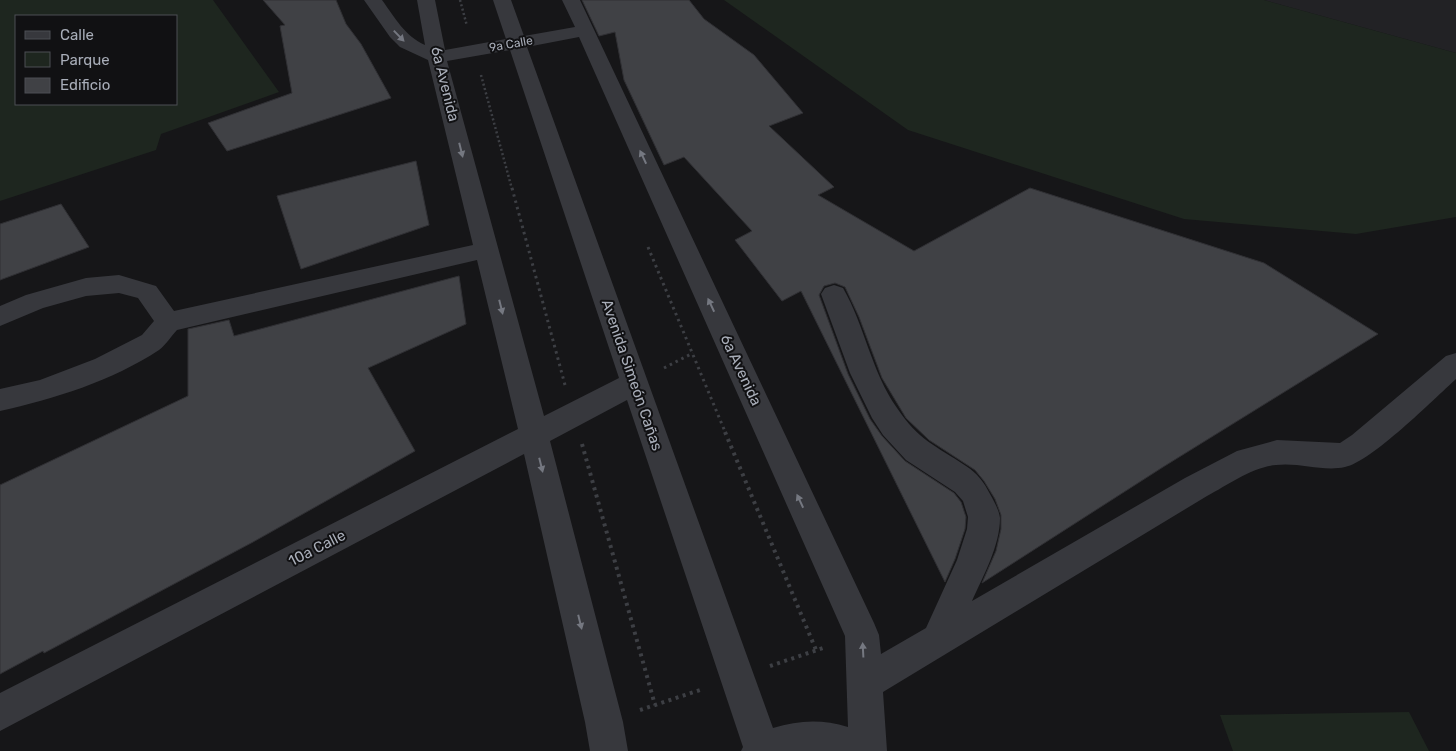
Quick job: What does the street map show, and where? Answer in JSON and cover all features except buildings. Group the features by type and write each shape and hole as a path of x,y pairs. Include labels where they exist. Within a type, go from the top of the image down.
{"street":[{"path":"373,0 396,33 406,42 437,57"},
{"name":"6a Avenida","path":"426,0 437,57 534,435 604,722 609,751"},
{"name":"Avenida Simeón Cañas","path":"502,0 761,750"},
{"name":"6a Avenida","path":"571,0 862,635 868,751"},
{"name":"9a Calle","path":"437,57 585,31"},
{"path":"0,400 44,390 105,366 151,342 168,322 487,250"},
{"path":"0,317 35,301 86,286 119,284 147,292 168,322"},
{"path":"834,294 868,386 885,416 908,444 928,460 961,476 975,493 984,516 980,541 939,638"},
{"path":"864,683 1196,486 1248,460 1277,452 1324,456 1345,455 1362,444 1456,363"},
{"name":"10a Calle","path":"0,713 634,383"},
{"path":"761,750 796,740 833,741 863,751"}],"path":[{"path":"460,0 573,415 655,705"},
{"path":"647,242 816,650"}],"shaded area":[{"path":"1264,0 1456,0 1456,53"}],"green space":[{"path":"0,0 213,0 279,92 161,134 156,150 0,201"},
{"path":"724,0 1264,0 1456,53 1456,217 1356,234 1184,219 908,130"},
{"path":"1409,712 1429,751 1233,751 1220,715"}]}
